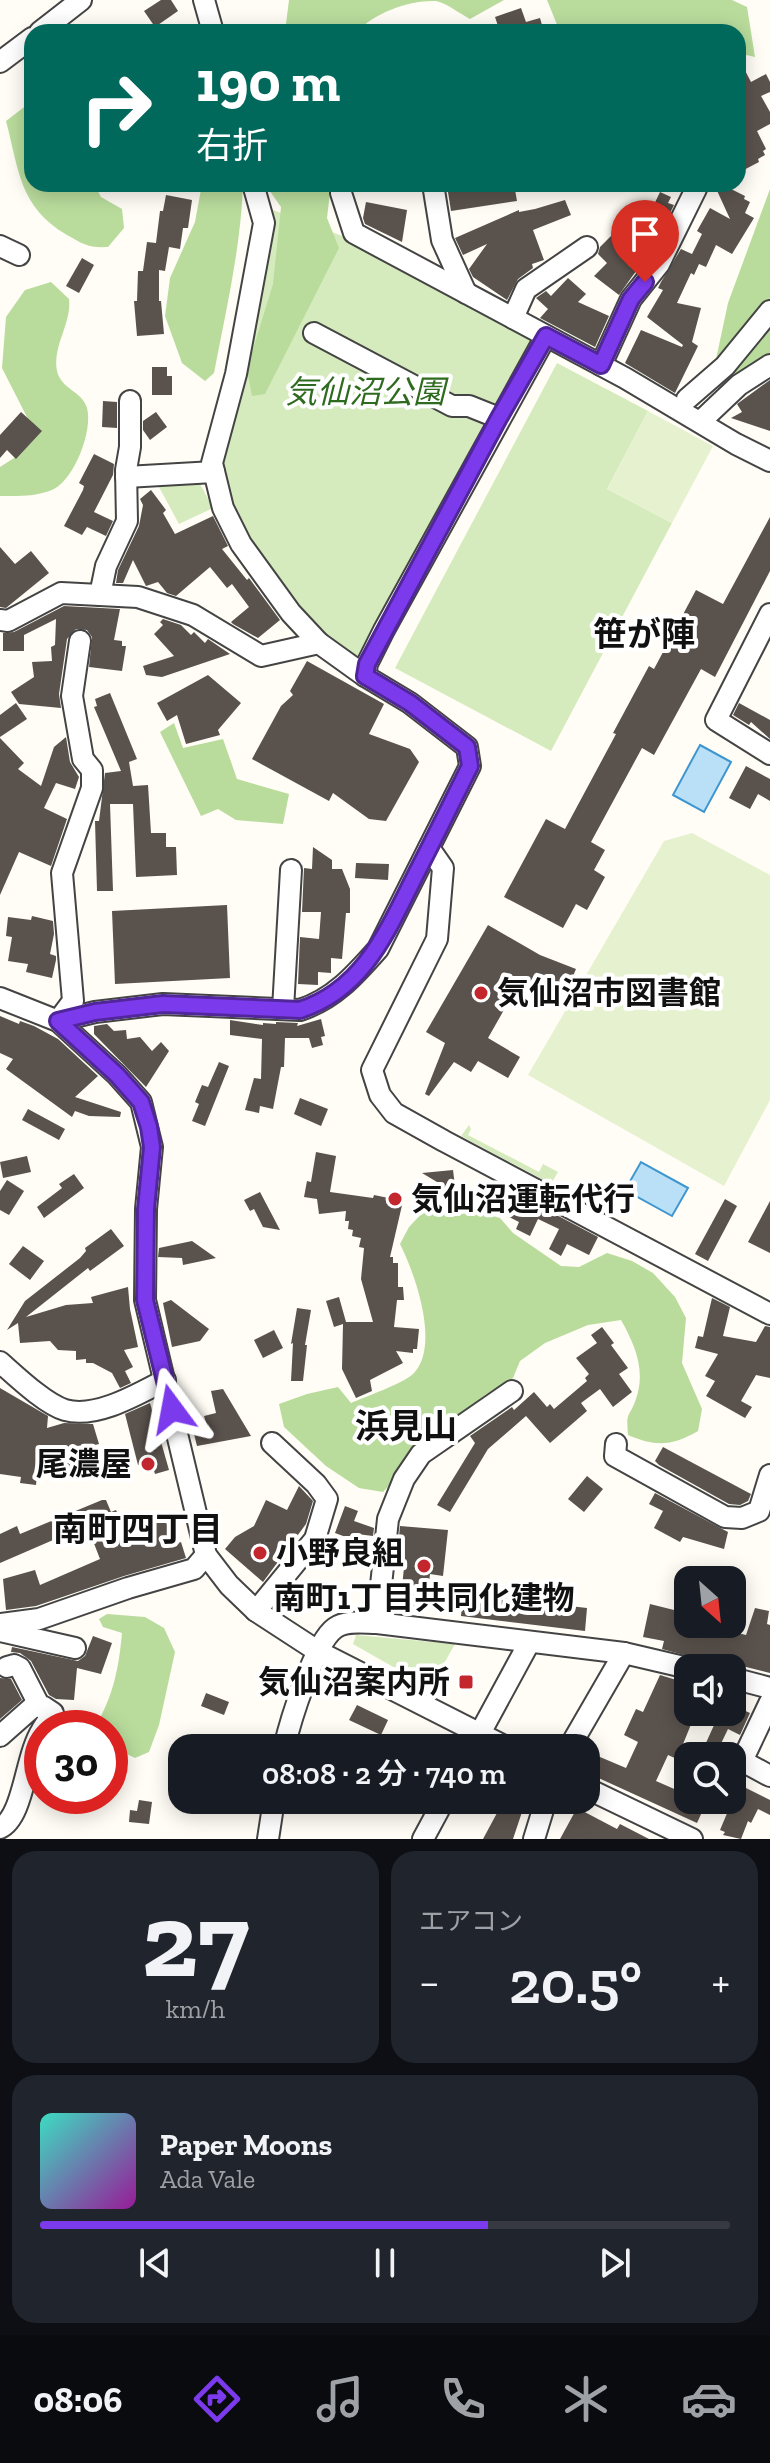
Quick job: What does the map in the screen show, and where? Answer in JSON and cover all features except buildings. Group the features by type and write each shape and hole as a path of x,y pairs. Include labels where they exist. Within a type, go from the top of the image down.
{"street":[{"path":"50,24 81,0"},
{"path":"204,0 211,24"},
{"path":"0,62 24,44"},
{"path":"58,1021 95,1012 163,1004 300,1010 320,1004 358,972 378,949 470,766 467,747 410,703 319,643 291,613 241,544 223,508 212,463 236,374 264,223 255,192"},
{"path":"341,192 354,233 601,365 770,461"},
{"path":"434,192 442,240 466,293"},
{"path":"601,365 631,299 659,264 695,192"},
{"path":"0,246 19,255"},
{"path":"513,318 526,289 587,247"},
{"path":"687,399 725,366 770,311"},
{"path":"314,333 452,406 469,406 499,418"},
{"path":"365,676 367,664 384,630 546,336"},
{"path":"701,421 739,385 770,365"},
{"path":"100,595 106,566 127,521 130,401"},
{"path":"126,477 214,472"},
{"path":"0,620 8,621 61,593 138,597 193,615 261,656 319,643"},
{"path":"770,614 716,720 770,754"},
{"path":"58,1021 73,1001 62,873 92,788 92,770 83,759 72,696 80,641"},
{"path":"722,706 744,686 770,645"},
{"path":"429,848 443,868 437,939 372,1070 380,1095 394,1113 770,1314"},
{"path":"283,1009 291,870"},
{"path":"0,998 58,1021 117,1075 141,1102 152,1147 146,1209 145,1300 206,1555 229,1585 256,1611 319,1652 465,1734"},
{"path":"0,1362 51,1403 66,1410 105,1407 125,1401 165,1380"},
{"path":"377,1623 388,1519 404,1479 421,1454 512,1391"},
{"path":"256,1611 315,1539 327,1499 316,1484 272,1443"},
{"path":"616,1444 615,1456 725,1517 742,1518 759,1511 770,1475"},
{"path":"0,1624 39,1619 194,1569 206,1555"},
{"path":"288,1734 295,1704 319,1652 333,1629 349,1623 377,1623 624,1653 674,1665"},
{"path":"0,1631 75,1648"},
{"path":"479,1734 529,1643"},
{"path":"577,1734 624,1653"},
{"path":"7,1667 14,1665 20,1668 40,1707"},
{"path":"746,1682 770,1688"},
{"path":"770,1702 742,1761 770,1776"},
{"path":"0,1736 24,1711 34,1706 46,1710"},
{"path":"0,1828 16,1814 24,1779"},
{"path":"600,1795 692,1839"},
{"path":"268,1839 272,1814"},
{"path":"423,1839 436,1814"},
{"path":"534,1839 542,1814"}],"green space":[{"path":"289,0 504,0 470,19 440,2 425,1 403,5 366,24 286,24"},
{"path":"547,0 732,0 747,7 755,57 746,55 746,24 557,24"},
{"path":"24,107 24,188 18,171 6,121"},
{"path":"770,189 770,353 737,379 709,392 728,303"},
{"path":"26,192 98,192 101,197 122,209 124,228 108,247 86,245 51,224"},
{"path":"201,192 242,192 228,302 214,373 205,381 182,363 165,316 170,278 195,222"},
{"path":"271,192 330,192 327,218 339,248 265,394 252,396 247,369 273,284 281,207"},
{"name":"気仙沼公園","path":"270,209 345,237 535,339 360,665 302,614 267,568 229,501 218,461"},
{"path":"51,282 69,299 68,317 57,353 57,371 87,408 85,440 69,475 54,489 34,495 0,496 0,467 30,441 30,423 2,368 6,317 25,290"},
{"path":"557,363 648,411 607,489 672,523 551,751 395,668"},
{"path":"648,411 713,446 672,523 607,489"},
{"path":"175,479 199,482 213,508 179,524 159,487"},
{"path":"174,723 183,748 223,739 237,779 289,794 283,824 236,820 218,809 201,816 160,732"},
{"path":"692,833 770,875 770,1100 724,1186 528,1075 664,841"},
{"path":"469,1125 468,1135 539,1172 543,1164 558,1172 551,1184 461,1136"},
{"path":"426,1209 456,1214 479,1212 500,1218 513,1233 561,1266 579,1267 607,1253 632,1261 653,1273 675,1297 686,1318 682,1363 702,1409 698,1431 680,1440 664,1443 647,1442 628,1435 628,1418 640,1378 635,1348 621,1320 588,1325 545,1343 520,1361 513,1378 485,1395 438,1435 383,1492 359,1488 326,1466 284,1427 279,1404 338,1387 351,1403 413,1374 421,1362 425,1328 418,1291 400,1244 409,1227"},
{"path":"107,1614 145,1617 164,1628 175,1652 159,1725 149,1752 135,1758 128,1755 128,1710 103,1710 115,1679 122,1633 103,1627 99,1619"},
{"path":"356,1635 455,1644 430,1688 353,1644"}],"water":[{"path":"700,745 731,762 704,812 673,795"},
{"path":"641,1162 688,1188 672,1216 625,1190"}],"place":[{"name":"気仙沼市図書館","path":"481,993"},
{"name":"気仙沼運転代行","path":"395,1199"},
{"name":"尾濃屋","path":"148,1464"},
{"name":"小野良組","path":"260,1553"},
{"name":"南町1丁目共同化建物","path":"424,1566"},
{"name":"気仙沼案内所","path":"466,1682"}],"district":[{"name":"笹が陣","path":"644,634"},
{"name":"浜見山","path":"406,1426"},
{"name":"南町四丁目","path":"138,1529"}],"route":[{"path":"172,1409 145,1300 146,1209 152,1147 149,1127 141,1102 117,1075 58,1021 95,1012 163,1004 300,1010 320,1004 337,992 378,949 470,766 467,747 410,703 365,676 367,664 546,336 601,365 631,299 645,282"}]}
